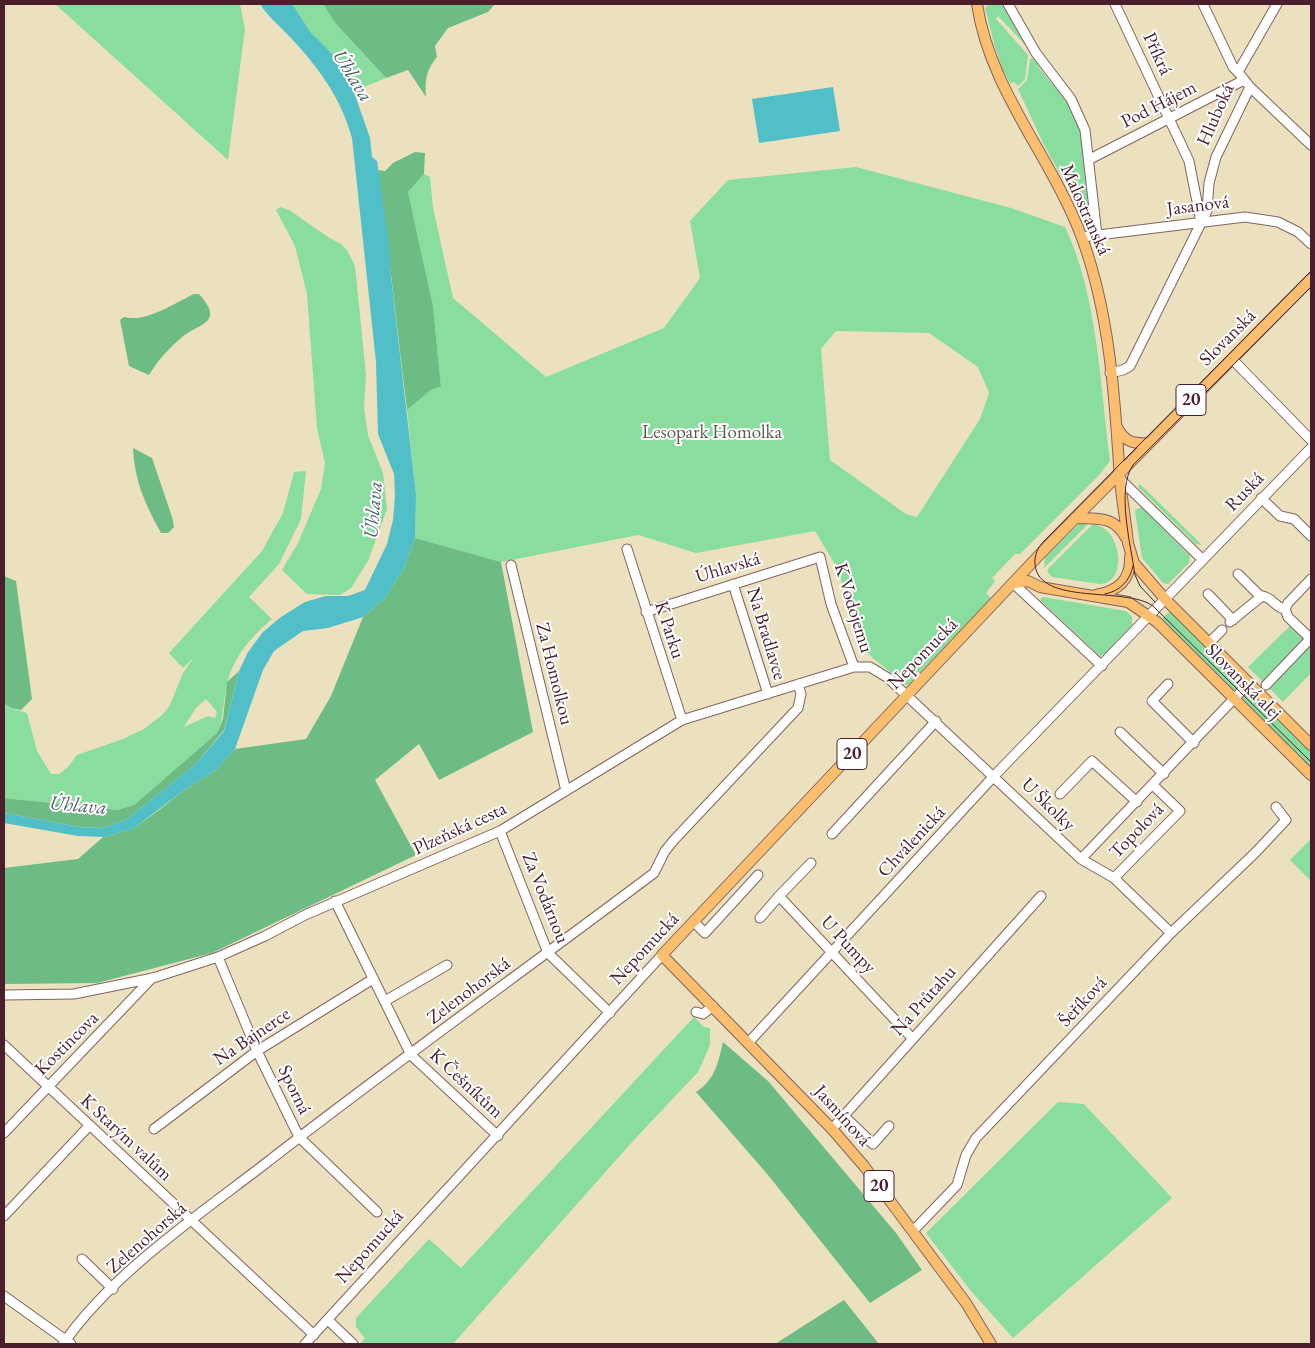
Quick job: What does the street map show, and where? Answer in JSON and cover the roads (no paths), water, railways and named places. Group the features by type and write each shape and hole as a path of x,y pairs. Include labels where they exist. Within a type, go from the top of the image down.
{"main road":[{"name":"Malostranská","path":"977,4 985,37 1006,91 1082,237 1096,282 1110,373 1128,547"},
{"name":"Slovanská","path":"1149,442 1311,279"},
{"path":"1115,419 1118,431 1126,440 1137,444 1149,442"},
{"name":"20","path":"1015,583 1076,518 1120,476 1149,442"},
{"path":"1015,583 1026,580 1035,584 1090,595 1110,591 1124,581 1129,570 1128,547 1122,530 1107,520 1092,517 1076,518"},
{"name":"Slovanská alej","path":"1128,547 1138,569 1164,599 1310,740"},
{"path":"1030,566 1030,577 1035,584"},
{"name":"Nepomucká","path":"662,955 1015,583"},
{"name":"Slovanská alej","path":"1090,595 1132,603 1157,622 1311,774"},
{"name":"Jasmínová","path":"662,955 832,1128 914,1231 966,1303 991,1344"}],"street":[{"name":"Malostranská","path":"1008,4 1036,53 1071,99 1085,130 1090,159 1097,235"},
{"name":"Příkrá","path":"1115,4 1169,118"},
{"path":"1203,4 1233,67 1238,72"},
{"name":"Hluboká","path":"1110,373 1130,366 1206,212 1209,182 1216,156 1247,84 1238,72 1277,4"},
{"name":"Pod Hájem","path":"1090,159 1169,118 1247,84"},
{"path":"1247,84 1311,145"},
{"name":"Hluboká","path":"1169,118 1189,161 1201,222"},
{"name":"Jasanová","path":"1082,237 1245,217 1262,218 1291,228 1311,244"},
{"path":"1232,358 1311,440"},
{"name":"Ruská","path":"1148,617 1311,448"},
{"path":"1120,476 1202,560"},
{"path":"1261,498 1280,516 1294,519 1311,536"},
{"name":"K Parku","path":"627,549 682,720"},
{"name":"Úhlavská","path":"646,612 820,557"},
{"name":"K Vodojemu","path":"820,557 831,604 854,668"},
{"name":"Za Homolkou","path":"511,566 566,791"},
{"path":"1238,574 1260,596 1265,596 1285,609 1288,617 1311,638 1266,685"},
{"path":"1285,609 1311,580"},
{"path":"1015,583 1102,666"},
{"name":"Na Bradlavce","path":"733,584 768,694"},
{"path":"1208,594 1231,621 1238,618 1260,596"},
{"name":"Chválenická","path":"749,1042 994,776 1148,617"},
{"path":"1209,644 1222,630"},
{"name":"Plzeňská cesta","path":"4,995 74,994 153,978 218,957 335,902 500,831 682,720 854,668 870,667 888,678 907,696"},
{"name":"Topolová","path":"1081,859 1194,743 1249,683"},
{"name":"Zelenohorská","path":"67,1343 133,1268 192,1220 298,1137 654,873 665,850 798,708 801,694 798,684"},
{"path":"1168,684 1152,701 1194,743"},
{"name":"U Školky","path":"907,696 936,721 1081,859 1114,878 1171,933"},
{"path":"832,834 936,721"},
{"name":"Topolová","path":"1120,732 1164,774"},
{"name":"Topolová","path":"1060,794 1092,761 1137,802"},
{"name":"Topolová","path":"1114,878 1180,811 1153,785"},
{"name":"Šeříková","path":"914,1231 957,1185 966,1155 976,1138 1171,933 1255,853 1286,820 1276,807"},
{"name":"Za Vodárnou","path":"500,831 548,953 610,1013"},
{"path":"760,918 811,863"},
{"path":"694,922 706,932 758,875"},
{"name":"U Pumpy","path":"779,896 912,1038"},
{"name":"Na Průtahu","path":"832,1128 1041,896"},
{"name":"K Češníkům","path":"335,902 411,1055 498,1136"},
{"name":"Nepomucká","path":"305,1344 498,1136 662,955"},
{"name":"Sporná","path":"218,957 257,1051 298,1137 377,1212"},
{"path":"385,1001 447,965"},
{"name":"Kostincova","path":"4,1133 153,978"},
{"name":"Na Bajnerce","path":"154,1129 257,1051 373,979"},
{"path":"696,1012 703,1014 713,1006"},
{"name":"K Starým valům","path":"4,1045 88,1127 192,1220 314,1335"},
{"path":"843,1115 873,1144 889,1126"},
{"path":"4,1216 88,1127"},
{"name":"Zelenohorská","path":"82,1259 113,1289"},
{"path":"4,1296 67,1343"},
{"path":"328,1320 354,1344"}],"water":[{"path":"260,4 292,4 311,33 330,52 349,78 370,138 372,157 377,161 389,246 416,495 415,538 404,568 385,598 363,617 328,628 303,631 274,651 263,670 235,749 216,770 184,790 133,829 103,837 78,836 4,823 4,813 79,827 102,828 126,820 196,764 224,731 239,671 248,652 263,632 281,617 305,602 326,596 348,596 365,590 387,544 393,520 394,474 378,434 376,362 352,138 342,110 320,72"},
{"path":"833,87 840,131 759,143 752,99"}],"tram line":[{"path":"1311,271 1040,545 1035,558 1035,565 1040,578 1052,586 1067,591 1140,600 1153,606 1311,762"},
{"path":"1155,602 1140,586 1135,575 1126,518 1125,503 1128,475 1133,465 1311,287"},
{"path":"1105,594 1120,588 1127,581 1133,566"}],"water label":[{"name":"Úhlava","path":"352,76"},
{"name":"Úhlava","path":"374,510"},
{"name":"Úhlava","path":"78,806"}],"park label":[{"name":"Lesopark Homolka","path":"712,433"}]}
